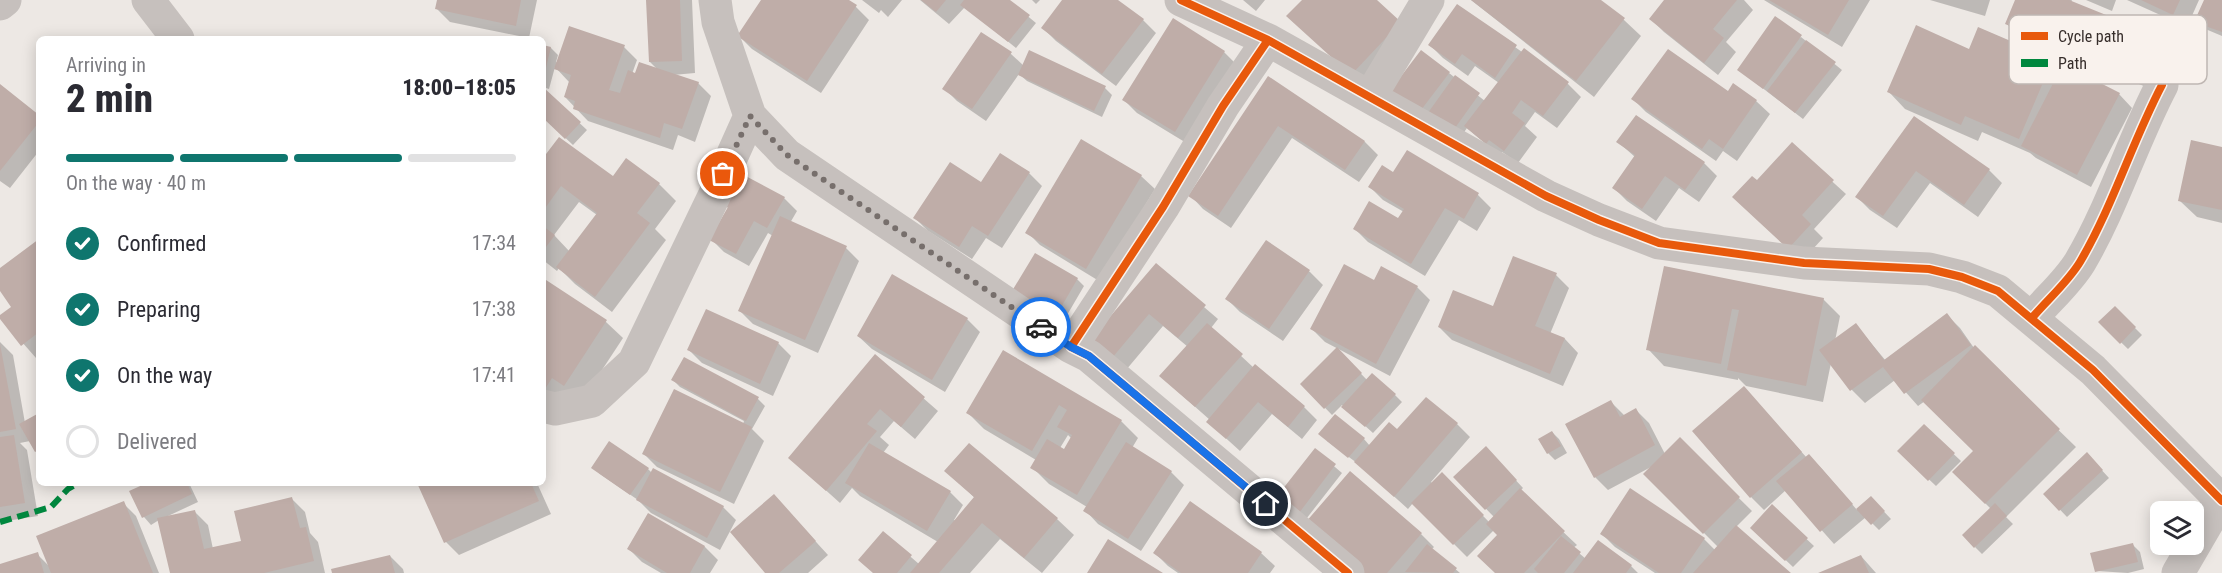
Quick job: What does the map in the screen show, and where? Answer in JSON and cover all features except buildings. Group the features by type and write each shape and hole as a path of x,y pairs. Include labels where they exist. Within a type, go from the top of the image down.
{"street":[{"path":"0,4 5,0"},
{"path":"148,0 176,36"},
{"path":"716,0 718,22 750,116 787,155 1071,347 1089,356 1348,573"},
{"path":"1181,0 1268,40 1546,196 1599,220 1659,243 1804,263 1929,269 1962,276 1998,291 2093,370 2221,501 2178,573"},
{"path":"1370,97 1428,0"},
{"path":"1071,347 1162,207 1223,106 1268,40"},
{"path":"2032,318 2079,263 2108,206 2146,116 2162,85"},
{"path":"546,406 555,409 592,400 634,362 750,116"}],"marked path":[{"path":"0,522 51,507 73,486"}],"cycle path":[{"path":"1181,0 1268,40 1546,196 1599,220 1659,243 1804,263 1929,269 1962,277 1998,291 2093,370 2222,501"},
{"path":"1268,40 1223,106 1163,207 1071,347 1089,356 1348,573"},
{"path":"2032,318 2075,269 2092,241 2162,85"}],"way so far":[{"path":"723,174 750,116 787,155 1041,327"}],"route":[{"path":"1041,327 1089,356 1266,504"}]}
